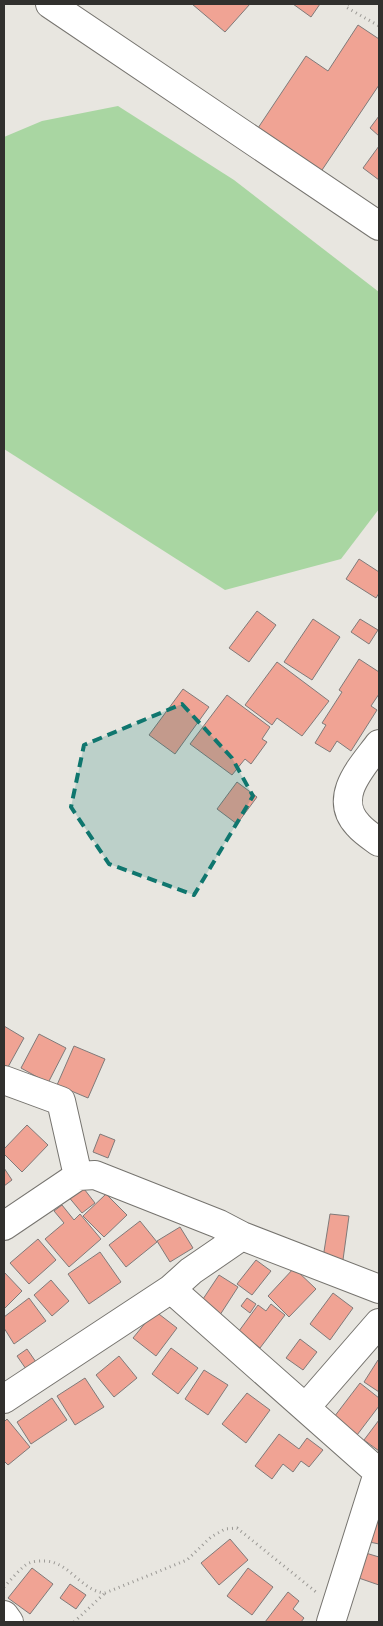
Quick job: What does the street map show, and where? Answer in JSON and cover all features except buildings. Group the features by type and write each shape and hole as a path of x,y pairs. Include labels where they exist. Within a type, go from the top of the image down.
{"street":[{"path":"50,4 379,226"},
{"path":"379,744 353,779 348,797 351,816 358,826 379,842"},
{"path":"4,1080 62,1101 78,1176"},
{"path":"4,1226 78,1176 95,1175 219,1224 242,1236 379,1289"},
{"path":"4,1399 171,1289 191,1271 242,1236"},
{"path":"171,1289 378,1473 334,1612"},
{"path":"306,1407 379,1322"},
{"path":"4,1615 10,1622"}],"path":[{"path":"348,4 346,7 379,26"},
{"path":"4,1587 28,1563 38,1561 54,1562 66,1568 92,1589 98,1592 105,1592 187,1560 211,1537 225,1529 237,1528 315,1592 334,1612"},
{"path":"74,1622 105,1592"}],"highlighted area":[{"path":"182,704 232,758 253,796 194,895 109,864 71,807 84,745"}],"green space":[{"path":"118,106 234,180 379,292 379,509 341,559 225,590 4,449 4,137 42,121"}]}
